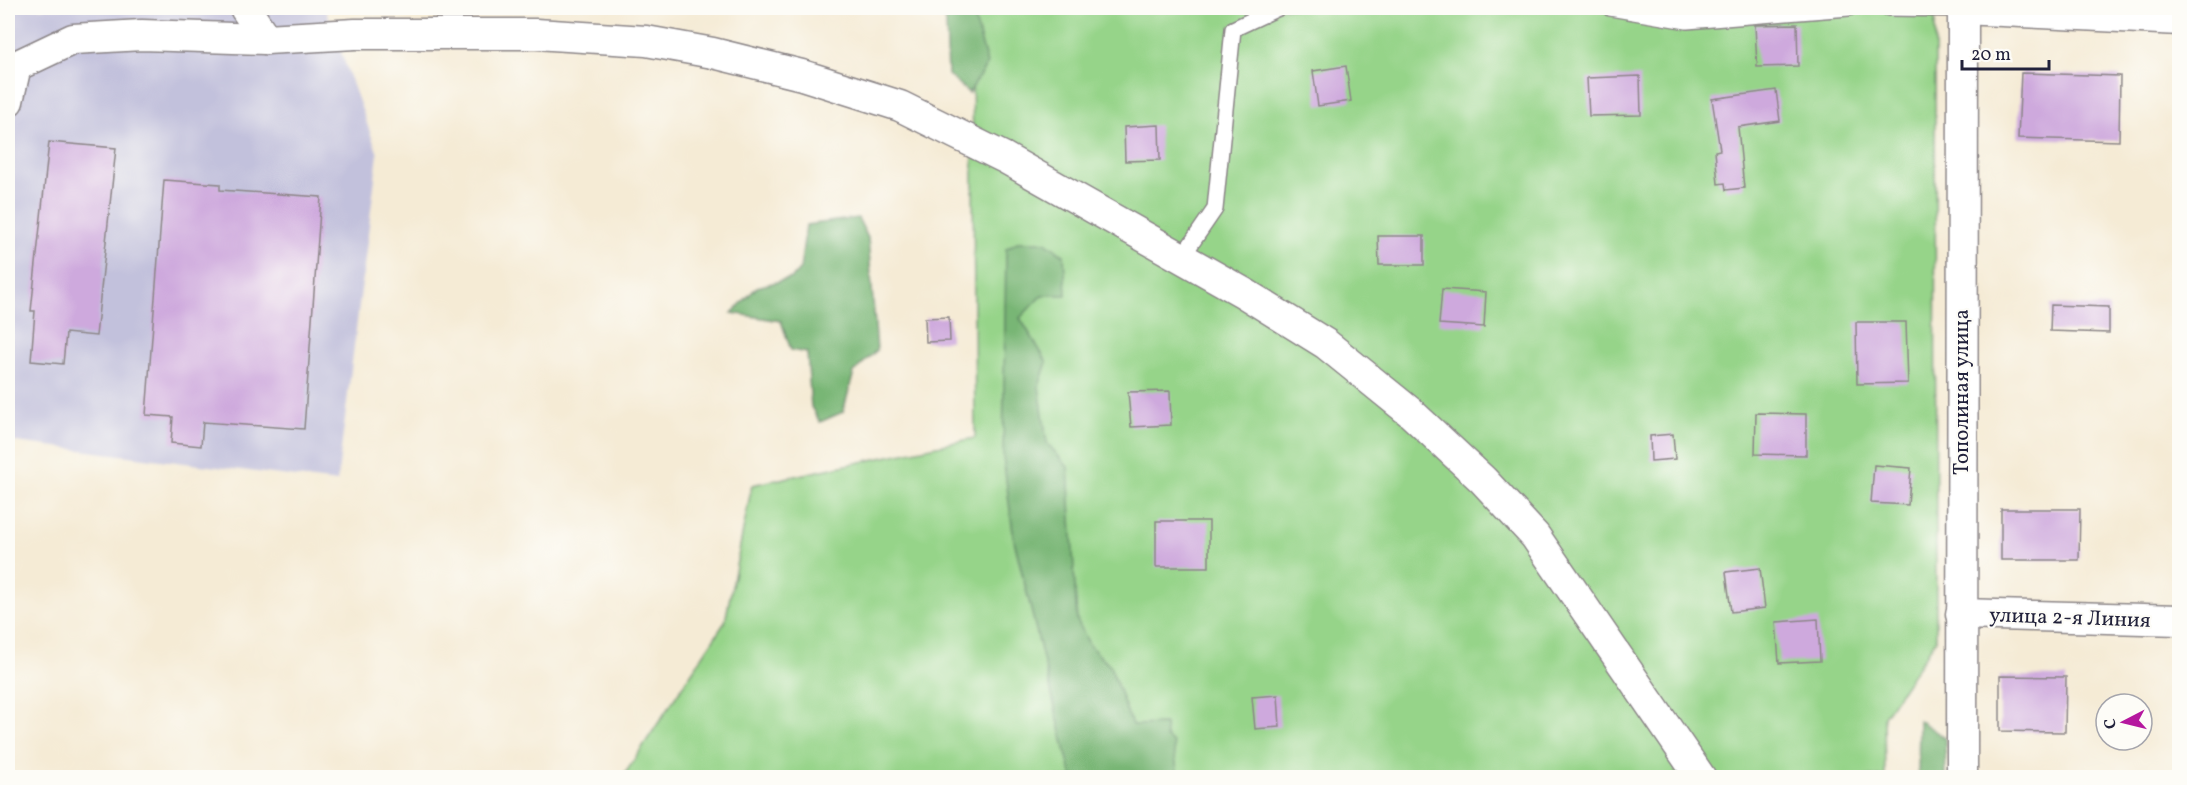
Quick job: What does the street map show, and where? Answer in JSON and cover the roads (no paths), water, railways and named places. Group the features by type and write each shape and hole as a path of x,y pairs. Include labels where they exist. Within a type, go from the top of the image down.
{"street":[{"path":"244,8 266,39"},
{"path":"1963,8 2180,20"},
{"name":"Тополиная улица","path":"1962,777 1963,8"},
{"path":"8,101 12,67 73,39 142,35 266,39 355,34 537,34 646,41 713,53 802,75 900,106 1005,158 1182,257 1326,344 1410,412 1483,480 1535,536 1701,777"},
{"name":"улица 2-я Линия","path":"1961,614 2180,620"}],"lane":[{"path":"1182,257 1215,209 1233,29 1278,8"},
{"path":"1610,8 1687,21 1849,8"},
{"path":"1888,8 1963,8"}]}
